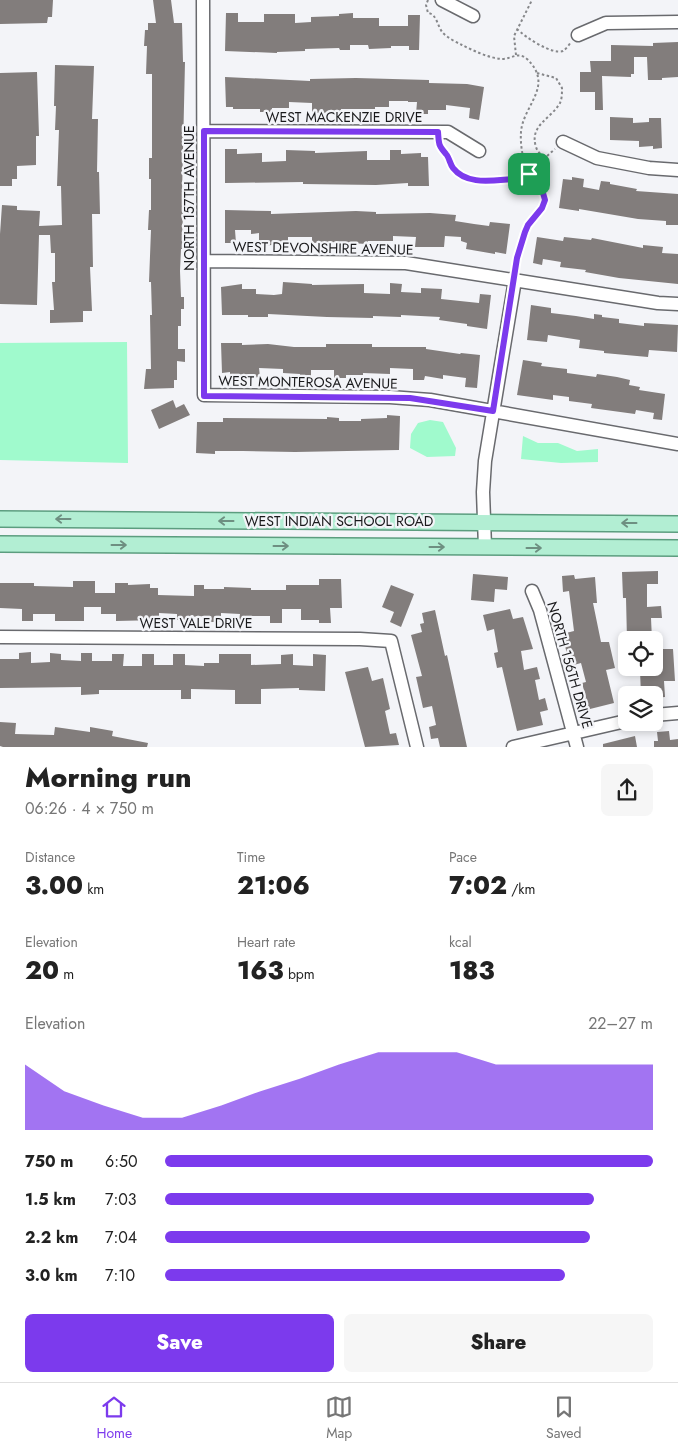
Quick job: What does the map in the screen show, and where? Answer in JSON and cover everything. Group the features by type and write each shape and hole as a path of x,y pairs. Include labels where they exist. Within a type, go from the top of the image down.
{"main road":[{"name":"WEST INDIAN SCHOOL ROAD","path":"0,519 678,524"},
{"name":"WEST INDIAN SCHOOL ROAD","path":"0,544 678,548"}],"street":[{"name":"NORTH 157TH AVENUE","path":"203,0 204,396"},
{"path":"442,0 473,16"},
{"path":"578,35 606,23 678,22"},
{"name":"WEST MACKENZIE DRIVE","path":"204,131 448,132 479,151"},
{"path":"563,142 597,158 649,168 678,170"},
{"name":"WEST DEVONSHIRE AVENUE","path":"204,262 406,263 658,303 678,304"},
{"path":"485,547 485,461 515,280"},
{"name":"WEST MONTEROSA AVENUE","path":"204,396 410,398 678,444"},
{"name":"NORTH 156TH DRIVE","path":"532,591 540,610 577,747"},
{"name":"WEST VALE DRIVE","path":"0,637 360,639 391,641 417,747"},
{"path":"663,714 678,713"},
{"path":"513,747 618,723"}],"path":[{"path":"428,0 426,5 428,13 432,13 435,16 443,32 452,40 494,58 504,59 516,55 525,58 537,73 538,90 524,120 521,135 529,174 543,193 545,200 542,208 528,225 525,232 517,258 515,280"},
{"path":"516,55 514,36 532,0"},
{"path":"517,29 533,41 550,49 561,51 578,35"},
{"path":"537,73 556,78 562,88 562,95 557,108 538,126 535,136 537,150 542,155 547,156 563,142"},
{"path":"438,132 439,145 442,151 446,153 454,168 466,178 477,180 514,179 529,174"}],"green space":[{"path":"127,342 128,463 0,460 0,343"},
{"path":"430,420 443,422 456,448 455,456 427,457 410,448 411,434 418,423"},
{"path":"523,436 538,443 558,443 577,451 598,449 598,462 561,463 521,459"}],"building":[{"path":"0,0 53,0 52,17 48,17 47,23 0,24"},
{"path":"153,0 171,0 174,23 182,23 183,62 185,62 182,193 184,193 182,237 184,237 184,249 181,249 180,271 181,297 184,297 184,309 181,309 181,326 178,326 178,349 185,349 185,362 177,361 177,380 174,380 174,388 144,389 146,369 151,369 150,315 152,315 151,282 149,282 151,230 148,230 149,210 151,210 149,158 152,158 152,74 146,74 147,46 144,46 145,30 148,30 148,23 156,23"},
{"path":"226,13 238,13 238,22 264,22 264,14 295,14 295,23 311,22 311,17 339,16 339,14 353,13 353,18 379,18 379,26 408,26 408,15 420,15 419,50 409,50 409,46 369,49 368,45 350,45 350,50 340,50 339,48 305,49 305,51 277,53 225,51"},
{"path":"678,42 678,77 648,80 647,57 634,57 634,74 631,74 631,77 602,76 603,110 595,110 595,92 580,92 580,72 591,72 590,61 611,61 611,45 653,46 653,43"},
{"path":"55,65 94,66 92,119 98,119 97,172 99,172 100,214 92,214 93,267 90,267 92,311 83,311 83,322 50,323 50,310 54,310 52,282 55,282 55,253 51,253 50,235 39,235 37,305 0,304 2,205 17,206 17,210 40,211 39,226 62,225 61,186 57,186 59,130 55,130"},
{"path":"37,72 39,136 36,136 36,165 17,166 17,179 12,179 12,186 0,186 0,73"},
{"path":"225,77 310,81 310,79 356,78 429,80 429,83 467,84 484,87 479,120 469,118 470,108 446,105 446,110 428,110 428,114 416,114 417,102 408,101 389,101 389,107 375,107 375,109 341,109 341,112 324,113 312,113 312,103 289,102 289,108 272,108 272,112 260,112 260,109 233,109 233,107 226,107"},
{"path":"610,117 633,118 633,123 649,122 649,118 661,118 662,148 653,149 653,146 639,147 639,141 610,140"},
{"path":"225,149 237,149 237,154 262,153 262,162 286,161 286,150 315,151 315,153 367,151 367,160 390,160 390,150 401,150 401,154 421,153 421,157 428,157 429,186 408,186 408,183 376,185 303,184 303,182 225,183"},
{"path":"572,177 584,179 583,187 599,190 601,181 637,189 636,191 678,194 678,225 666,225 666,221 559,208 563,179 572,180"},
{"path":"225,210 271,211 271,214 356,211 376,212 376,214 430,213 456,215 455,221 474,224 489,226 490,222 510,224 506,254 466,249 467,243 461,241 461,237 445,236 444,247 415,247 416,237 393,236 393,241 368,241 367,244 350,243 349,245 337,245 337,242 312,243 312,237 288,237 288,242 272,242 272,245 259,246 259,233 251,234 251,230 235,230 236,243 225,243"},
{"path":"537,237 563,241 564,237 591,240 592,238 643,248 643,245 663,247 662,253 678,254 678,284 619,278 585,272 586,270 560,267 561,262 543,259 542,265 533,263"},
{"path":"283,282 312,285 364,284 364,293 390,294 390,283 402,284 401,292 421,293 421,288 442,289 441,299 479,303 480,294 491,295 487,329 439,320 440,317 401,315 401,317 373,316 373,318 268,314 268,317 248,317 248,315 222,315 221,287 242,284 242,289 256,289 256,294 274,295 282,294"},
{"path":"531,305 551,308 551,313 594,319 594,314 602,315 602,317 619,319 619,323 644,326 644,323 678,325 677,352 649,350 648,357 604,353 604,351 579,348 580,340 548,335 547,342 527,340"},
{"path":"221,343 242,343 242,345 268,344 294,347 326,347 326,344 372,344 372,347 426,347 426,349 480,355 477,388 465,387 466,378 443,375 443,379 425,376 424,380 413,380 413,369 390,368 390,374 363,373 363,375 346,375 346,378 334,378 334,370 311,370 311,377 300,377 300,374 283,373 283,369 259,368 260,377 248,378 248,375 230,375 230,372 222,373"},
{"path":"523,360 542,363 541,366 567,369 567,373 596,377 597,374 630,380 629,385 640,387 639,390 665,394 662,420 653,419 654,413 636,410 635,414 591,408 592,404 569,401 569,397 553,395 553,400 517,395"},
{"path":"173,400 176,408 184,404 190,415 159,429 151,410"},
{"path":"387,415 400,416 399,450 215,451 215,454 196,453 197,422 223,422 223,418 327,419 327,417 339,418 339,421 361,421 361,419 387,418"},
{"path":"658,571 658,584 647,584 647,607 661,606 662,618 651,618 652,631 627,631 626,598 623,598 622,572"},
{"path":"473,574 508,577 507,590 495,589 494,602 471,600"},
{"path":"574,575 575,579 595,577 597,603 593,603 601,642 609,642 615,668 606,670 614,703 582,711 579,700 586,698 582,683 586,682 581,663 570,666 562,634 574,631 569,591 563,592 562,576"},
{"path":"319,579 341,579 342,608 330,608 331,623 319,623 319,620 301,620 301,609 282,609 282,623 270,623 270,616 250,616 250,622 239,621 240,614 221,613 221,622 206,622 206,616 188,617 188,620 177,620 177,614 159,613 159,620 116,621 116,614 101,614 101,607 84,607 84,621 55,621 55,614 33,614 33,621 22,621 22,609 0,608 0,583 34,583 34,586 73,587 73,581 95,581 95,593 115,593 115,583 128,583 128,585 150,584 150,588 158,588 158,595 194,596 194,585 204,585 204,589 224,589 224,587 251,588 251,590 286,590 286,585 319,585"},
{"path":"391,585 414,594 401,627 390,622 394,612 382,607"},
{"path":"510,609 513,619 523,617 533,649 521,651 524,670 537,667 540,679 535,680 539,700 545,698 548,710 540,712 543,725 517,731 502,667 497,668 494,653 498,652 494,629 487,631 483,615"},
{"path":"435,610 467,747 440,747 438,738 431,739 429,727 436,725 432,706 423,708 416,677 422,676 411,635 422,632 420,624 424,623 422,613"},
{"path":"663,649 673,649 675,681 664,681 665,697 663,697 663,686 641,686 640,676 663,676"},
{"path":"31,652 31,663 50,662 50,653 61,654 61,660 81,661 81,653 92,653 92,661 112,661 112,654 124,654 123,666 142,666 142,654 154,654 154,665 173,665 173,654 185,654 185,665 204,666 204,663 219,663 219,654 251,654 251,665 281,664 281,655 293,654 293,665 313,666 313,654 326,655 325,691 299,690 299,688 261,689 261,704 235,704 235,690 191,689 191,699 181,699 181,690 99,690 99,694 81,695 81,687 0,688 0,659 19,659 19,653"},
{"path":"368,667 372,681 383,678 390,709 385,711 390,734 396,733 399,745 365,747 345,672"},
{"path":"0,722 16,723 15,734 54,735 55,727 90,732 90,727 113,731 112,736 148,743 147,747 3,747 0,746"},
{"path":"669,731 670,740 678,739 678,747 654,747 654,741 658,741 657,732"},
{"path":"635,736 637,747 603,747 603,744"}],"route":[{"path":"204,131 438,132 439,145 442,151 446,153 458,173 466,178 477,180 514,179 529,174 543,193 545,200 537,216 528,225 517,258 493,411 410,398 204,396 204,131"}]}
